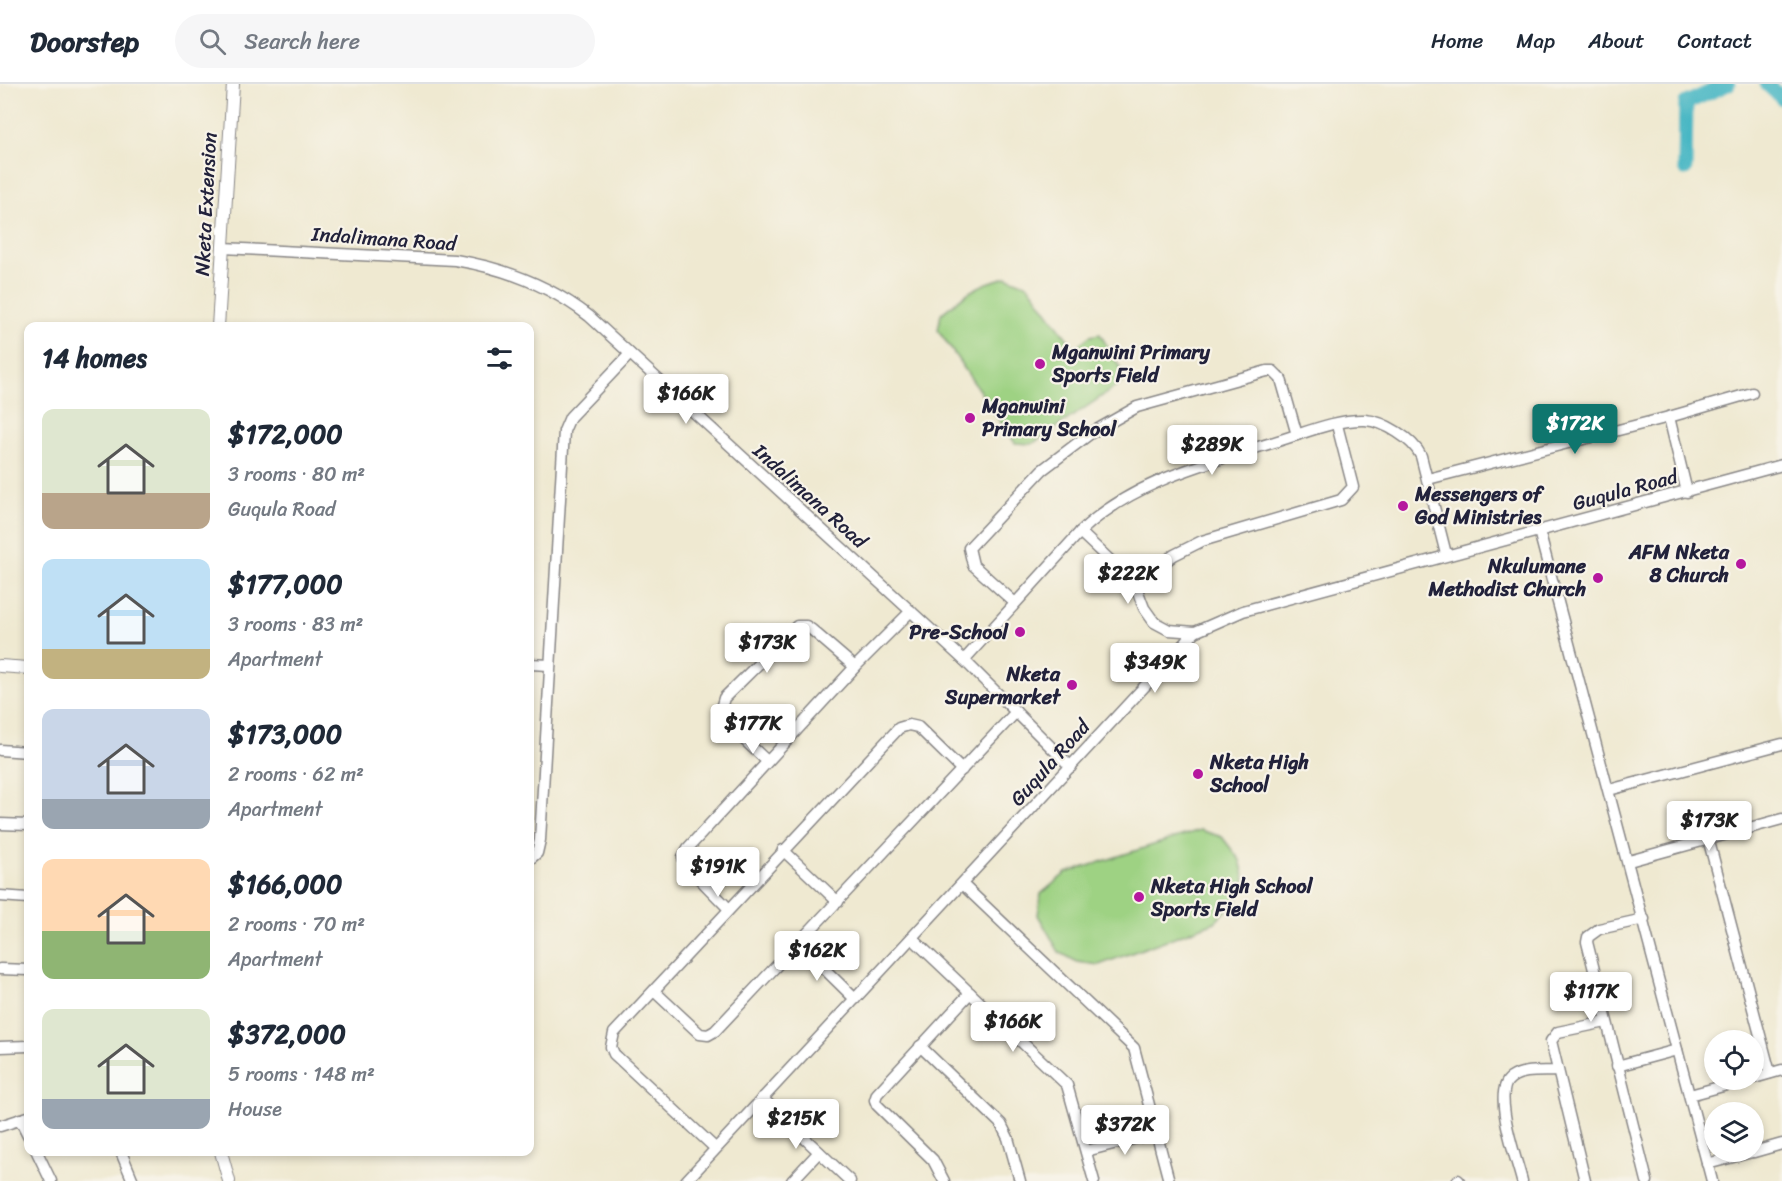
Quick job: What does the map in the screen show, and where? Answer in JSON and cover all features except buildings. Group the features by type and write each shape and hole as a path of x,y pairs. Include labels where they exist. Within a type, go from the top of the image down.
{"street":[{"name":"Nketa Extension","path":"218,322 233,84"},
{"name":"Indalimana Road","path":"223,248 429,258 489,268 550,288 588,316 911,611 964,660 1071,767"},
{"path":"534,856 540,840 549,665 566,423 588,395 630,354"},
{"path":"1015,603 973,565 969,548 1042,470 1081,438 1137,407 1267,371 1274,371 1281,379 1297,435"},
{"path":"1428,479 1669,417 1752,393"},
{"path":"1669,417 1687,492"},
{"path":"964,660 1080,532 1101,514 1166,478 1297,435 1337,425 1370,420 1405,438 1419,450 1446,554"},
{"path":"1135,584 1174,555 1202,541 1345,498 1351,491 1352,482 1337,425"},
{"name":"Guqula Road","path":"686,1181 1195,632 1243,611 1446,554 1782,465"},
{"path":"1539,531 1629,861 1712,1181"},
{"path":"1080,532 1135,584 1144,608 1154,622 1168,630 1195,632"},
{"path":"728,908 690,871 683,857 688,848 855,667 911,611"},
{"path":"767,761 721,716 722,702 731,691 791,629 802,625 818,634 855,667"},
{"path":"534,664 549,665"},
{"path":"0,666 24,668"},
{"path":"654,991 700,1034 711,1034 799,944 1016,712"},
{"path":"716,1149 612,1051 614,1033 728,908 899,728 909,725 918,727 962,770"},
{"path":"1609,790 1782,744"},
{"path":"0,750 24,752"},
{"path":"1629,861 1782,819"},
{"path":"0,824 24,825"},
{"path":"1708,838 1770,1073"},
{"path":"783,850 838,902"},
{"path":"962,884 1128,1040 1137,1056 1169,1181"},
{"path":"0,896 24,897"},
{"path":"1644,919 1599,929 1588,938 1588,949 1647,1181"},
{"path":"912,938 1067,1085 1094,1181"},
{"path":"799,944 855,999"},
{"path":"0,969 24,970"},
{"path":"944,1181 933,1160 877,1106 875,1100 877,1094 970,993"},
{"path":"1585,1181 1550,1046 1555,1035 1606,1022"},
{"path":"0,1047 24,1046"},
{"path":"920,1046 1001,1124 1008,1138 1020,1181"},
{"path":"1617,1066 1677,1050"},
{"path":"1764,1075 1782,1070"},
{"path":"1522,1181 1502,1101 1503,1087 1509,1079 1519,1074 1557,1071"},
{"path":"1689,1095 1708,1090"},
{"path":"762,1098 850,1181"},
{"path":"0,1126 24,1118"},
{"path":"1086,1152 1156,1133"},
{"path":"1764,1149 1782,1144"},
{"path":"792,1181 819,1152"},
{"path":"39,1156 51,1181"},
{"path":"123,1156 132,1181"},
{"path":"222,1156 229,1181"},
{"path":"1707,1164 1715,1162"}],"green space":[{"name":"Mganwini Primary Sports Field","path":"1007,277 1028,285 1074,348 1090,336 1100,334 1127,379 1032,444 1015,443 938,330 941,314 957,301 979,287"},
{"name":"Nketa High School Sports Field","path":"1200,830 1222,837 1240,860 1245,879 1237,900 1215,922 1099,965 1077,962 1059,952 1038,915 1041,894 1066,873"}],"waterway":[{"path":"1685,168 1686,103 1728,84"},
{"path":"1767,84 1782,98"}],"place":[{"name":"Mganwini Primary Sports Field","path":"1040,364"},
{"name":"Mganwini Primary School","path":"970,418"},
{"name":"Messengers of God Ministries","path":"1403,506"},
{"name":"AFM Nketa 8 Church","path":"1741,564"},
{"name":"Nkulumane Methodist Church","path":"1598,578"},
{"name":"Pre-School","path":"1020,632"},
{"name":"Nketa Supermarket","path":"1072,685"},
{"name":"Nketa High School","path":"1198,774"},
{"name":"Nketa High School Sports Field","path":"1139,897"}]}
